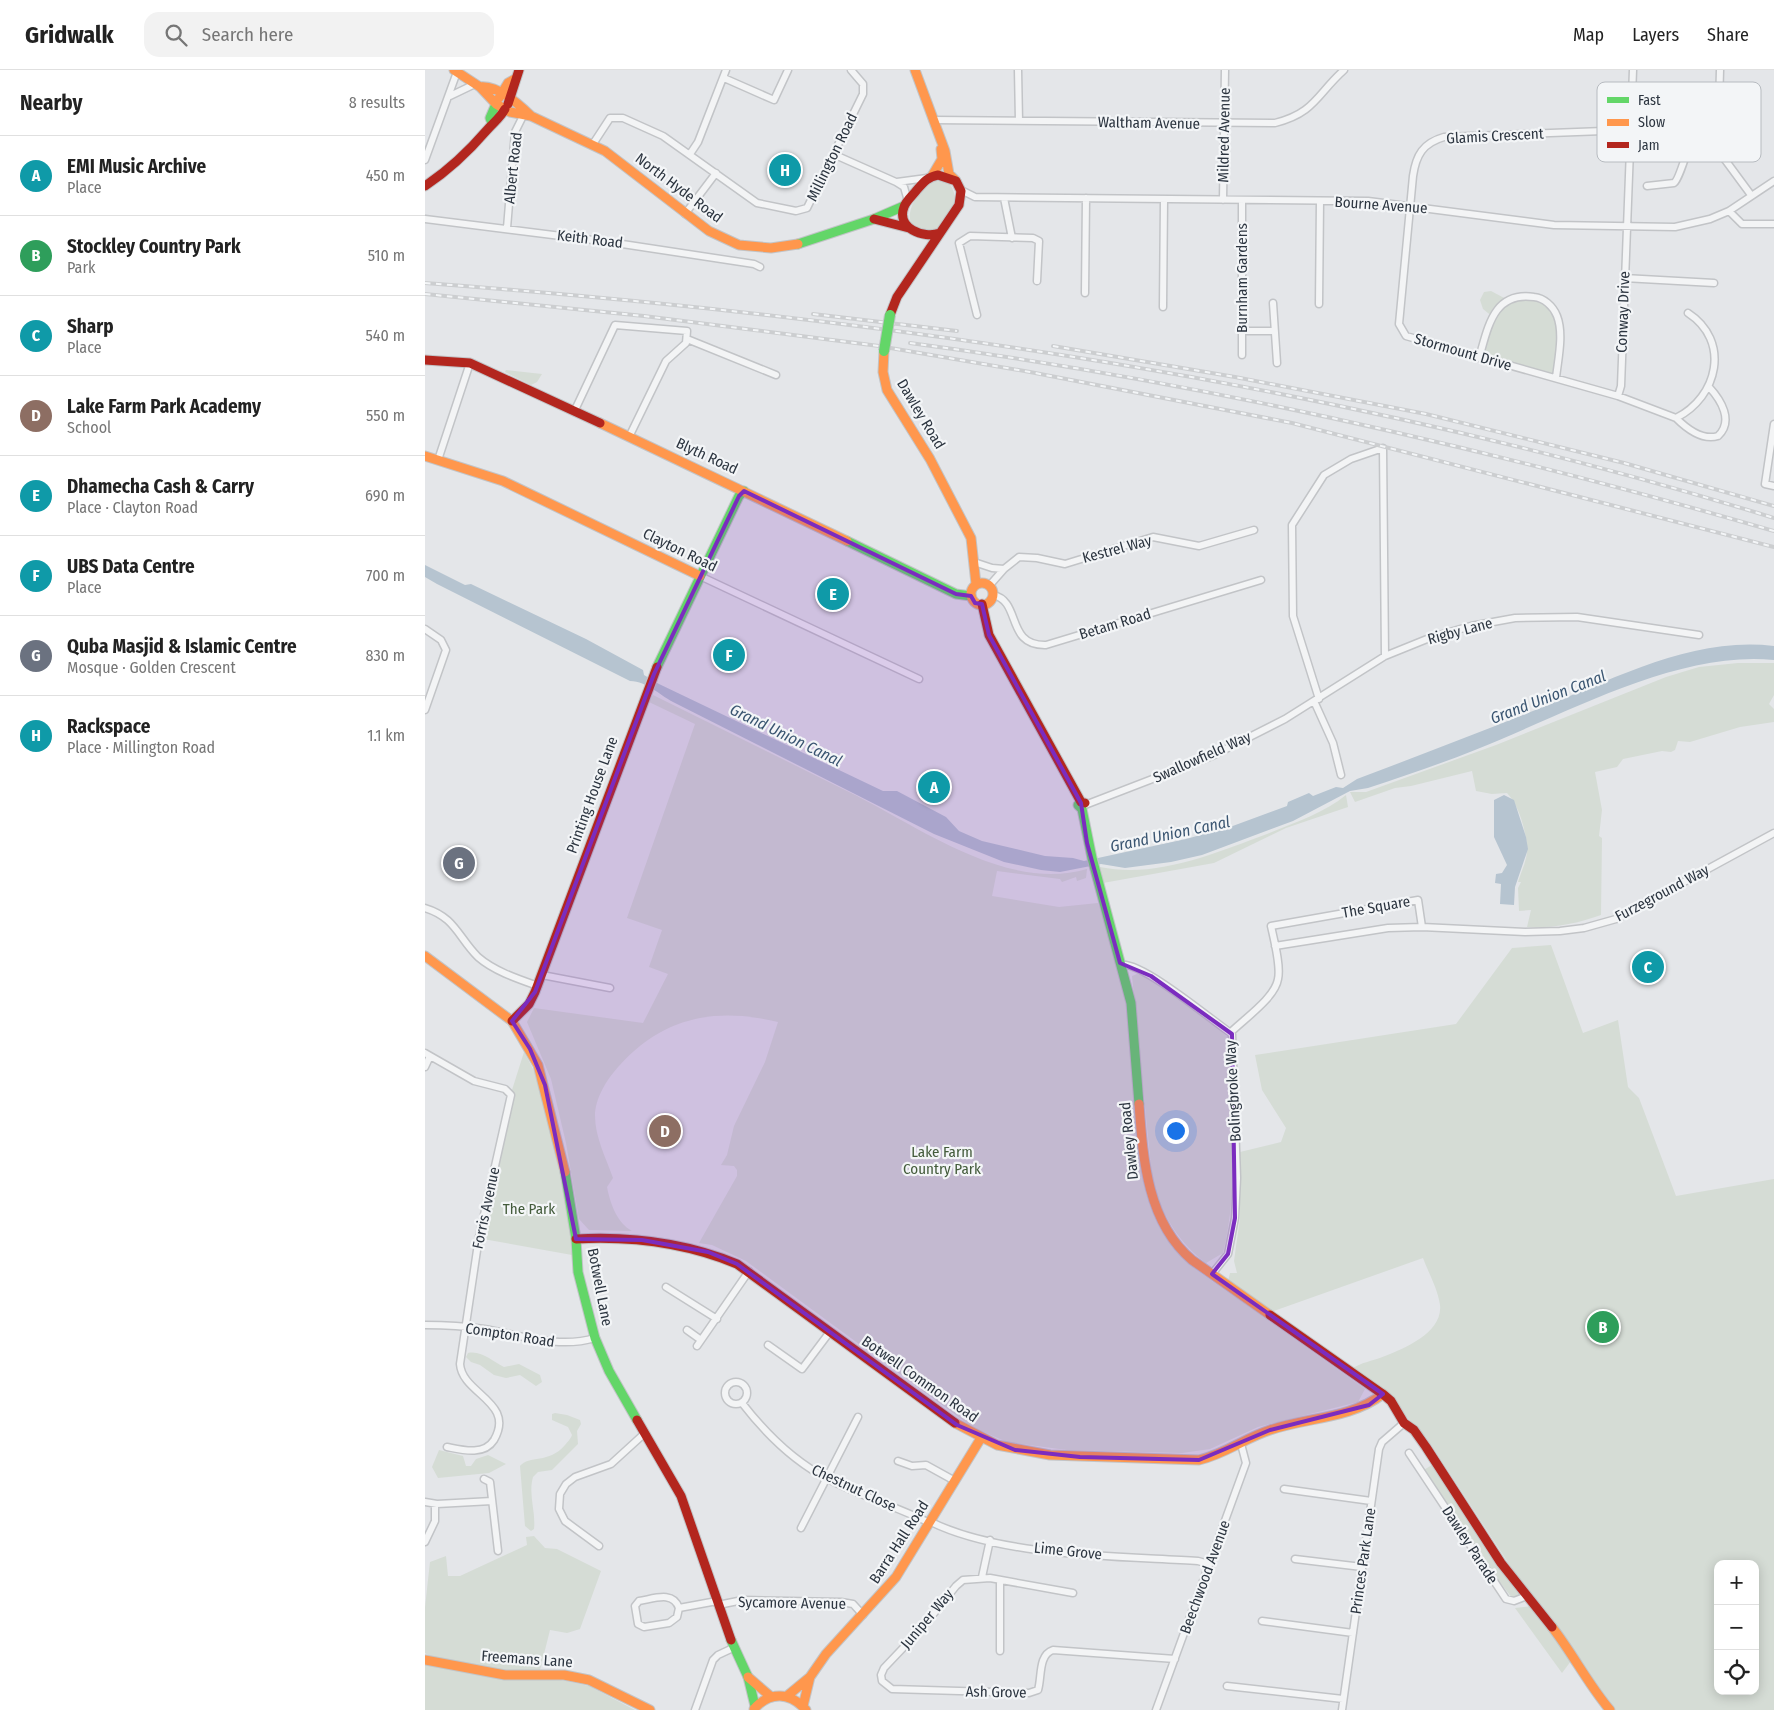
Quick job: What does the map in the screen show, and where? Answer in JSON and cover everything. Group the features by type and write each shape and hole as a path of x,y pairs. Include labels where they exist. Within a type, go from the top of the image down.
{"street":[{"path":"691,154 726,70"},
{"path":"724,78 774,100 788,70"},
{"name":"Millington Road","path":"593,144 605,123 610,118 619,117 659,134 691,154 757,203 796,211 807,208 863,94 863,84 851,70"},
{"path":"915,70 949,163 949,174 958,185 961,195 959,205"},
{"path":"1018,70 1019,121"},
{"name":"Mildred Avenue","path":"1223,200 1225,70"},
{"name":"Waltham Avenue","path":"933,120 1275,123 1292,119 1321,97 1344,70"},
{"path":"425,160 450,96 456,71"},
{"name":"North Hyde Road","path":"456,71 478,85 500,106 527,114 593,144 685,214 723,239 758,248 803,243 874,219 906,203"},
{"path":"500,106 501,93 517,74"},
{"path":"425,186 477,144 492,123 491,118 500,106 511,99 517,85 517,74"},
{"path":"450,96 478,85"},
{"name":"North Hyde Road","path":"478,85 489,85 511,99 527,114"},
{"name":"Albert Road","path":"507,228 515,132 527,114"},
{"name":"Glamis Crescent","path":"1410,206 1415,160 1420,152 1433,140 1444,137 1597,131"},
{"path":"906,203 931,176 942,159 938,136"},
{"path":"833,154 904,187 906,203 903,216 923,244 924,259"},
{"name":"Conway Drive","path":"1619,396 1621,386 1629,162"},
{"path":"1647,186 1674,183 1678,180 1682,162"},
{"path":"1727,162 1751,195"},
{"path":"685,214 716,173"},
{"path":"896,182 942,175 958,185"},
{"name":"Bourne Avenue","path":"959,205 975,197 1368,201 1525,222 1627,227 1690,225 1729,211 1774,181"},
{"name":"Bourne Avenue","path":"958,185 975,197"},
{"path":"1005,198 1012,238"},
{"path":"1085,293 1086,198"},
{"path":"1163,307 1164,200"},
{"name":"Burnham Gardens","path":"1242,200 1242,356"},
{"path":"1319,304 1320,201"},
{"name":"Dawley Road","path":"959,205 897,297 890,315 884,351 883,372 887,390 915,432 965,522 974,547 976,584 972,587 971,596"},
{"name":"Stormount Drive","path":"1410,206 1399,324 1406,336 1619,396 1676,418 1700,435 1711,438 1718,436 1725,425 1724,408 1709,387"},
{"path":"1729,211 1742,224 1774,224"},
{"name":"Keith Road","path":"425,219 507,228 757,263"},
{"name":"North Hyde Road","path":"874,219 896,222 912,230"},
{"path":"912,230 927,237 940,232"},
{"path":"977,315 959,243 970,236 1033,238 1039,241 1037,281"},
{"path":"1624,278 1714,283"},
{"path":"1479,358 1489,325 1497,308 1508,300 1523,295 1539,297 1548,303 1557,316 1559,332 1557,378"},
{"path":"1273,303 1273,331 1277,338 1277,363"},
{"path":"1676,418 1687,412 1697,403 1709,387 1714,366 1713,346 1709,335 1699,320 1688,314"},
{"path":"574,412 615,325 687,331 686,343 666,361 629,437"},
{"path":"1242,330 1273,331"},
{"path":"687,339 776,375"},
{"name":"Blyth Road","path":"425,360 470,363 745,491 951,592 971,596"},
{"path":"437,460 470,363"},
{"path":"1774,424 1765,484 1774,486"},
{"path":"1341,775 1333,743 1316,700 1311,675 1293,616 1292,525 1325,475 1351,459 1383,448 1385,656"},
{"name":"Clayton Road","path":"425,456 503,481 919,679"},
{"name":"Printing House Lane","path":"512,1021 529,1004 542,974 654,674 739,496 745,491"},
{"name":"Kestrel Way","path":"991,591 1004,569 1019,557 1028,556 1065,564 1153,537 1199,546 1254,530"},
{"path":"974,562 992,568 1004,569"},
{"name":"Betam Road","path":"991,591 1002,598 1007,604 1018,632 1026,640 1036,645 1046,645 1261,580"},
{"path":"971,596 974,602 982,604 989,602 991,591 980,583 976,584"},
{"name":"Dawley Road","path":"982,604 989,635 1083,805 1094,872 1131,1002 1136,1034 1143,1147 1149,1187 1157,1212 1167,1231 1182,1250 1212,1274 1383,1394 1398,1410 1404,1423 1417,1433 1437,1462 1494,1552 1567,1646 1593,1690 1611,1710"},
{"name":"Rigby Lane","path":"1316,700 1385,656 1432,637 1471,626 1515,618 1577,617 1699,635"},
{"path":"425,629 441,640 446,650 446,657 425,710"},
{"name":"Swallowfield Way","path":"1083,805 1189,766 1285,719 1316,700"},
{"name":"Furzeground Way","path":"1422,927 1525,932 1585,928 1616,919 1774,833"},
{"name":"The Square","path":"1230,1033 1258,1006 1269,990 1273,989 1279,978 1271,926 1418,900 1422,927 1388,928 1275,946"},
{"path":"425,908 447,918 483,960 508,974 537,986"},
{"name":"Botwell Lane","path":"425,956 512,1021 530,1049 545,1085 564,1168 576,1239 578,1272 595,1338 609,1371 681,1496 733,1648 747,1677 754,1708"},
{"name":"Bolingbroke Way","path":"1121,965 1129,964 1151,976 1230,1033 1237,1178 1235,1218 1228,1254 1212,1274"},
{"path":"542,974 609,988"},
{"path":"425,1067 428,1055"},
{"name":"Forris Avenue","path":"428,1055 474,1081 509,1091 511,1101 479,1236 460,1364 461,1372 468,1382 494,1406 497,1414 497,1429 491,1443 481,1450 468,1451 447,1447"},
{"name":"Botwell Common Road","path":"576,1239 624,1237 691,1248 720,1256 749,1271 829,1334 957,1425 1003,1447 1036,1453 1178,1461 1211,1457 1270,1430 1369,1405 1383,1394"},
{"path":"687,1330 699,1343 749,1271"},
{"path":"665,1288 717,1319"},
{"name":"Compton Road","path":"425,1325 465,1327 557,1342 578,1343 595,1338"},
{"path":"768,1345 802,1369 829,1334"},
{"name":"Chestnut Close","path":"742,1403 765,1431 787,1452 827,1479 931,1523"},
{"path":"801,1528 858,1417"},
{"name":"Princes Park Lane","path":"1342,1710 1380,1444 1404,1423"},
{"path":"599,1546 565,1522 559,1509 560,1494 575,1477 611,1464 645,1434"},
{"name":"Barra Hall Road","path":"787,1696 810,1677 826,1654 896,1577 931,1523 981,1438"},
{"name":"Beechwood Avenue","path":"1156,1710 1247,1460 1241,1444"},
{"name":"Dawley Parade","path":"1409,1453 1506,1598 1514,1601 1527,1596"},
{"path":"898,1461 912,1466 926,1465 955,1481"},
{"path":"1423,1472 1437,1462"},
{"path":"484,1480 490,1482 498,1551"},
{"path":"1284,1489 1371,1501"},
{"path":"425,1502 435,1504 492,1501"},
{"path":"425,1542 435,1521 435,1504"},
{"name":"Lime Grove","path":"931,1523 949,1530 989,1540 1052,1550 1198,1561 1209,1564"},
{"path":"982,1577 989,1540"},
{"path":"1295,1559 1362,1567"},
{"name":"Juniper Way","path":"881,1677 884,1668 922,1628 958,1583 982,1577 1073,1593"},
{"path":"1000,1580 1001,1651"},
{"path":"667,1597 676,1601 679,1608 677,1617 669,1623 643,1627 638,1622 635,1606 639,1602 667,1597"},
{"name":"Sycamore Avenue","path":"679,1608 743,1600 841,1602 853,1604 863,1615"},
{"path":"1262,1621 1353,1633"},
{"path":"695,1710 713,1660 717,1655 733,1648"},
{"name":"Ash Grove","path":"881,1677 885,1686 892,1690 1029,1693 1038,1690 1043,1660 1047,1652 1053,1650 1175,1659"},
{"name":"Freemans Lane","path":"425,1660 505,1675 564,1675 589,1680 650,1710"},
{"name":"Botwell Lane","path":"747,1677 770,1696"},
{"name":"Barra Hall Road","path":"804,1708 810,1677"},
{"path":"1227,1686 1343,1699"},
{"path":"754,1708 770,1696 787,1696 804,1708"}],"highlighted area":[{"path":"744,491 761,498 956,594 971,596 975,603 982,604 989,635 1081,803 1087,843 1120,963 1151,976 1232,1034 1235,1218 1228,1254 1212,1274 1383,1394 1369,1405 1270,1430 1199,1460 1080,1457 1015,1450 957,1425 737,1264 708,1252 642,1240 576,1239 545,1085 530,1049 512,1021 535,992 654,674 739,496"}],"green space":[{"path":"936,180 950,184 955,197 953,208 938,229 924,231 915,229 911,223 910,214 913,204 926,186"},
{"path":"1491,291 1508,300 1539,297 1557,316 1559,332 1556,378 1479,358 1493,317 1483,309 1480,300 1484,292"},
{"path":"506,370 542,374 537,382 531,385 505,372"},
{"path":"1738,663 1774,663 1774,695 1769,704 1774,709 1774,722 1740,727 1690,742 1678,741 1675,750 1671,752 1662,751 1623,759 1617,767 1595,772 1602,810 1599,836 1602,838 1601,915 1592,918 1556,926 1527,927 1531,910 1519,911 1518,888 1521,882 1518,882 1527,852 1521,819 1515,804 1507,793 1492,794 1476,791 1472,771 1395,788 1355,802 1350,792 1366,792 1496,745 1666,677 1699,667"},
{"name":"Lake Farm Country Park","path":"653,695 847,791 963,852 994,864 1025,872 1056,874 1087,869 1086,878 1077,881 1076,877 1062,882 1060,879 997,871 992,896 1059,907 1098,903 1108,931 1127,1002 1132,1044 1136,1134 1140,1164 1146,1192 1156,1219 1176,1252 1193,1267 1365,1389 1358,1402 1258,1427 1210,1449 1182,1453 1067,1450 1007,1442 972,1427 746,1261 712,1245 699,1243 737,1176 737,1170 734,1166 721,1165 727,1155 734,1126 765,1062 778,1022 733,1016 712,1016 691,1020 654,1036 636,1049 619,1066 599,1096 595,1124 613,1178 607,1187 610,1200 618,1218 632,1231 589,1230 579,1219 566,1143 551,1079 527,1022 534,1008 643,1023 668,974 649,967 662,930 627,918 695,724 649,702"},
{"path":"1346,795 1348,807 1286,828 1214,863 1103,883 1100,867 1142,870 1164,867 1206,856 1298,822 1328,807"},
{"path":"1551,945 1583,1033 1618,1020 1628,1087 1639,1098 1676,1196 1774,1179 1774,1710 1610,1710 1530,1596 1426,1437 1391,1401 1350,1370 1358,1365 1394,1353 1421,1338 1436,1323 1439,1315 1439,1299 1423,1258 1271,1312 1228,1281 1230,1273 1237,1273 1234,1261 1240,1218 1240,1152 1281,1142 1286,1128 1262,1090 1255,1055 1456,1024 1512,948"},
{"path":"1137,974 1172,992 1223,1032 1230,1040 1233,1147 1231,1200 1223,1253 1206,1263 1188,1247 1174,1229 1153,1187 1132,976"},
{"name":"The Park","path":"524,1052 541,1086 553,1126 565,1192 572,1255 483,1239 514,1095 512,1090"},
{"path":"468,1353 478,1353 504,1367 519,1364 540,1375 542,1382 536,1386 520,1375 506,1378 494,1375 480,1365 471,1362 466,1357"},
{"path":"555,1413 580,1420 581,1424 577,1431 578,1444 552,1470 538,1472 533,1477 531,1490 534,1529 531,1531 525,1526 520,1466 529,1461 552,1455 559,1451 570,1439 572,1435 568,1427 552,1420 552,1414"},
{"path":"439,1450 463,1456 466,1466 471,1466 476,1459 488,1455 506,1464 489,1473 438,1478 432,1467"},
{"path":"1437,1462 1522,1594 1512,1598 1457,1526 1422,1471"},
{"path":"534,1536 545,1548 557,1549 601,1571 580,1629 567,1633 550,1630 540,1670 505,1671 433,1658 425,1653 425,1607 430,1562 446,1556 448,1576 460,1576 527,1545 526,1537"},
{"path":"1532,1606 1555,1635 1571,1661 1562,1673 1515,1608"},
{"path":"425,1662 552,1678 589,1686 635,1710 425,1710"}],"shaded area":[{"path":"425,565 465,585 471,584 586,639 643,670 644,675 659,684 883,791 897,791 946,817 959,831 982,841 1045,856 1073,858 1084,861 1186,839 1230,827 1287,806 1288,802 1309,793 1313,796 1336,787 1343,788 1357,779 1624,674 1683,654 1743,645 1774,646 1774,660 1737,660 1699,665 1621,688 1449,760 1368,788 1350,791 1293,821 1202,855 1171,862 1125,868 1101,864 1060,872 1004,862 934,834 673,702 648,686 630,681 437,584 425,577"},
{"path":"1504,795 1514,800 1528,849 1515,887 1514,905 1500,904 1501,884 1495,883 1496,874 1502,873 1507,865 1494,837 1494,800"}],"railway":[{"path":"425,283 596,297 766,315 937,336 1106,362 1275,393 1443,429 1609,470 1774,518"},
{"path":"425,294 644,316 879,346 1030,372 1292,423 1774,547"},
{"path":"813,314 957,331"},
{"path":"910,343 1128,377 1345,421 1561,473 1774,531"},
{"path":"1053,346 1235,377 1426,414 1624,463 1774,506"}],"traffic: fast":[{"path":"492,123 490,118 496,104"},
{"path":"798,244 874,219 904,206"},
{"path":"884,351 890,315"},
{"path":"657,667 739,496 744,491"},
{"path":"847,541 956,594 971,596"},
{"path":"1081,802 1078,805 1082,809 1092,858 1131,1003 1139,1104"},
{"path":"565,1172 576,1239 578,1272 595,1338 609,1371 637,1420"},
{"path":"731,1640 748,1677 755,1706"}],"traffic: slow":[{"path":"454,70 480,87 496,104 510,112 531,116 605,151 709,231 739,245 771,248 798,244"},
{"path":"915,70 945,151 949,174 956,181"},
{"path":"499,98 508,83 515,79"},
{"path":"480,87 487,87 501,92 531,116"},
{"path":"932,176 942,159 941,149"},
{"path":"884,351 883,372 887,390 930,459 971,538 976,584"},
{"path":"600,423 847,541"},
{"path":"425,456 503,481 700,576"},
{"path":"982,583 990,586 993,594 990,602 982,605 974,602 971,594 974,586 982,583"},
{"path":"425,956 512,1021 538,1065 565,1172"},
{"path":"1139,1104 1150,1188 1165,1227 1177,1245 1192,1260 1270,1315"},
{"path":"955,1423 997,1445 1050,1455 1199,1460 1218,1454 1270,1430 1357,1408 1383,1394"},
{"path":"787,1696 810,1677 826,1654 896,1577 981,1438"},
{"path":"1552,1627 1610,1710"},
{"path":"425,1660 505,1675 564,1675 589,1680 650,1710"},
{"path":"748,1677 770,1696"},
{"path":"803,1706 810,1677"},
{"path":"754,1709 767,1699 780,1696 793,1700 806,1710"}],"traffic: jam":[{"path":"508,104 519,70"},
{"path":"425,186 442,174 465,153 505,109"},
{"path":"890,315 897,297 959,205 961,191 956,181 938,175 928,179 921,185 906,203 903,214 907,226 913,230 926,234 940,233"},
{"path":"874,219 909,228"},
{"path":"425,360 470,363 600,423"},
{"path":"982,604 989,635 1081,802 1085,803"},
{"path":"512,1021 529,1004 535,992 657,667"},
{"path":"576,1239 597,1238 658,1242 698,1251 737,1264 955,1423"},
{"path":"1270,1315 1391,1401 1404,1423 1414,1430 1426,1447 1501,1563 1552,1627"},
{"path":"637,1420 681,1496 731,1640"}],"place":[{"name":"Rackspace","path":"785,170"},
{"name":"Dhamecha Cash & Carry","path":"833,594"},
{"name":"UBS Data Centre","path":"729,655"},
{"name":"EMI Music Archive","path":"934,787"},
{"name":"Quba Masjid & Islamic Centre","path":"459,863"},
{"name":"Sharp","path":"1648,967"},
{"name":"Lake Farm Park Academy","path":"665,1131"},
{"name":"Stockley Country Park","path":"1603,1327"}],"water label":[{"name":"Grand Union Canal","path":"1548,697"},
{"name":"Grand Union Canal","path":"786,735"},
{"name":"Grand Union Canal","path":"1170,834"}]}
